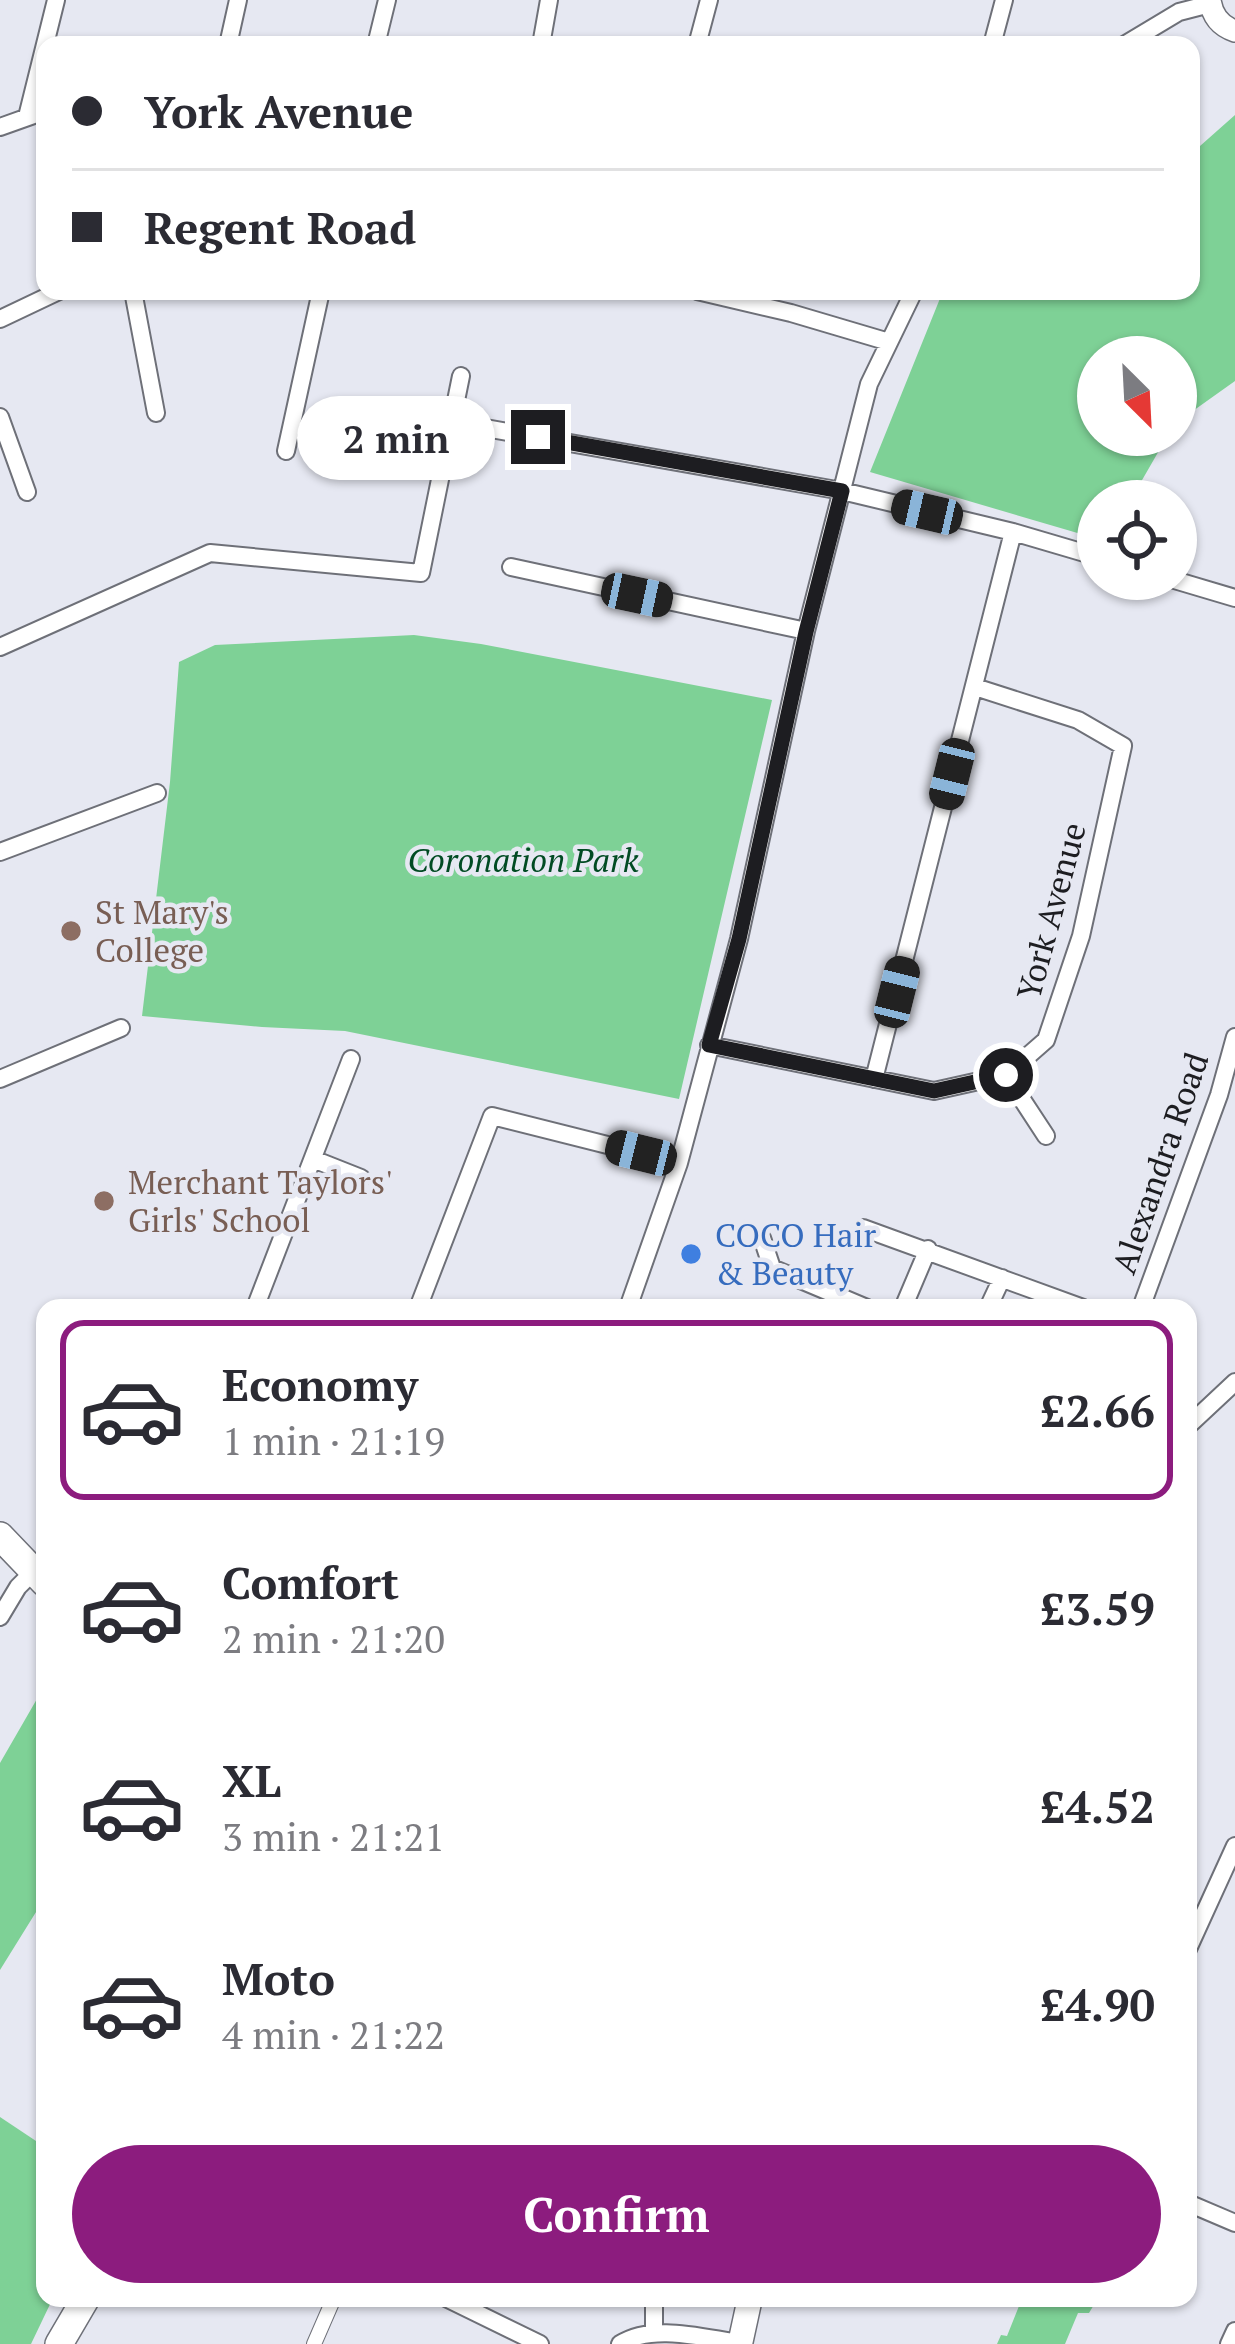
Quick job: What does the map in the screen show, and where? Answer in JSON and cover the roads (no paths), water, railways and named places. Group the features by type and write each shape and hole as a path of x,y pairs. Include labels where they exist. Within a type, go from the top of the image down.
{"highway":[{"path":"0,1536 36,1574"},
{"path":"59,2344 81,2307"}],"main road":[{"path":"740,2343 748,2307"}],"street":[{"path":"47,36 56,0"},
{"path":"230,36 238,0"},
{"path":"378,36 387,0"},
{"path":"543,36 549,0"},
{"path":"699,36 709,0"},
{"path":"994,36 1004,0"},
{"path":"1139,36 1179,12 1210,2 1220,23 1235,31"},
{"path":"26,117 36,78"},
{"path":"0,127 36,114"},
{"path":"0,319 40,300"},
{"path":"135,300 156,413"},
{"path":"286,451 319,300"},
{"path":"735,300 889,342"},
{"path":"631,1299 679,1162 739,939 806,632 869,384 910,300"},
{"path":"0,647 210,553 421,572 461,376"},
{"path":"0,417 27,492"},
{"path":"452,422 842,491 1077,551"},
{"path":"874,1078 1013,532"},
{"path":"511,567 806,632"},
{"path":"1197,587 1235,598"},
{"name":"York Avenue","path":"975,687 1078,721 1124,746 1081,936 1046,1040 1006,1075"},
{"path":"0,852 157,793"},
{"path":"0,1079 122,1028"},
{"name":"Alexandra Road","path":"1144,1299 1220,1095 1235,1037"},
{"path":"709,1045 934,1091 1006,1075 1046,1136"},
{"path":"259,1299 350,1059"},
{"path":"421,1299 492,1117 679,1162"},
{"path":"313,1160 361,1178"},
{"path":"863,1228 1058,1299"},
{"path":"762,1238 772,1268 846,1299"},
{"path":"907,1299 928,1250"},
{"path":"992,1299 1001,1278"},
{"path":"1197,1418 1235,1382"},
{"path":"0,1617 18,1587 36,1578"},
{"path":"1197,1929 1235,1846"},
{"path":"1197,2208 1235,2223"},
{"path":"314,2344 330,2307"},
{"path":"464,2307 540,2344"},
{"path":"654,2307 654,2332"},
{"path":"1229,2344 1235,2330"},
{"path":"620,2344 654,2332 740,2343"}],"place":[{"name":"St Mary's College","path":"71,931"},
{"name":"Merchant Taylors' Girls' School","path":"104,1201"},
{"name":"COCO Hair & Beauty","path":"691,1254"}],"park label":[{"name":"Coronation Park","path":"523,860"}]}
